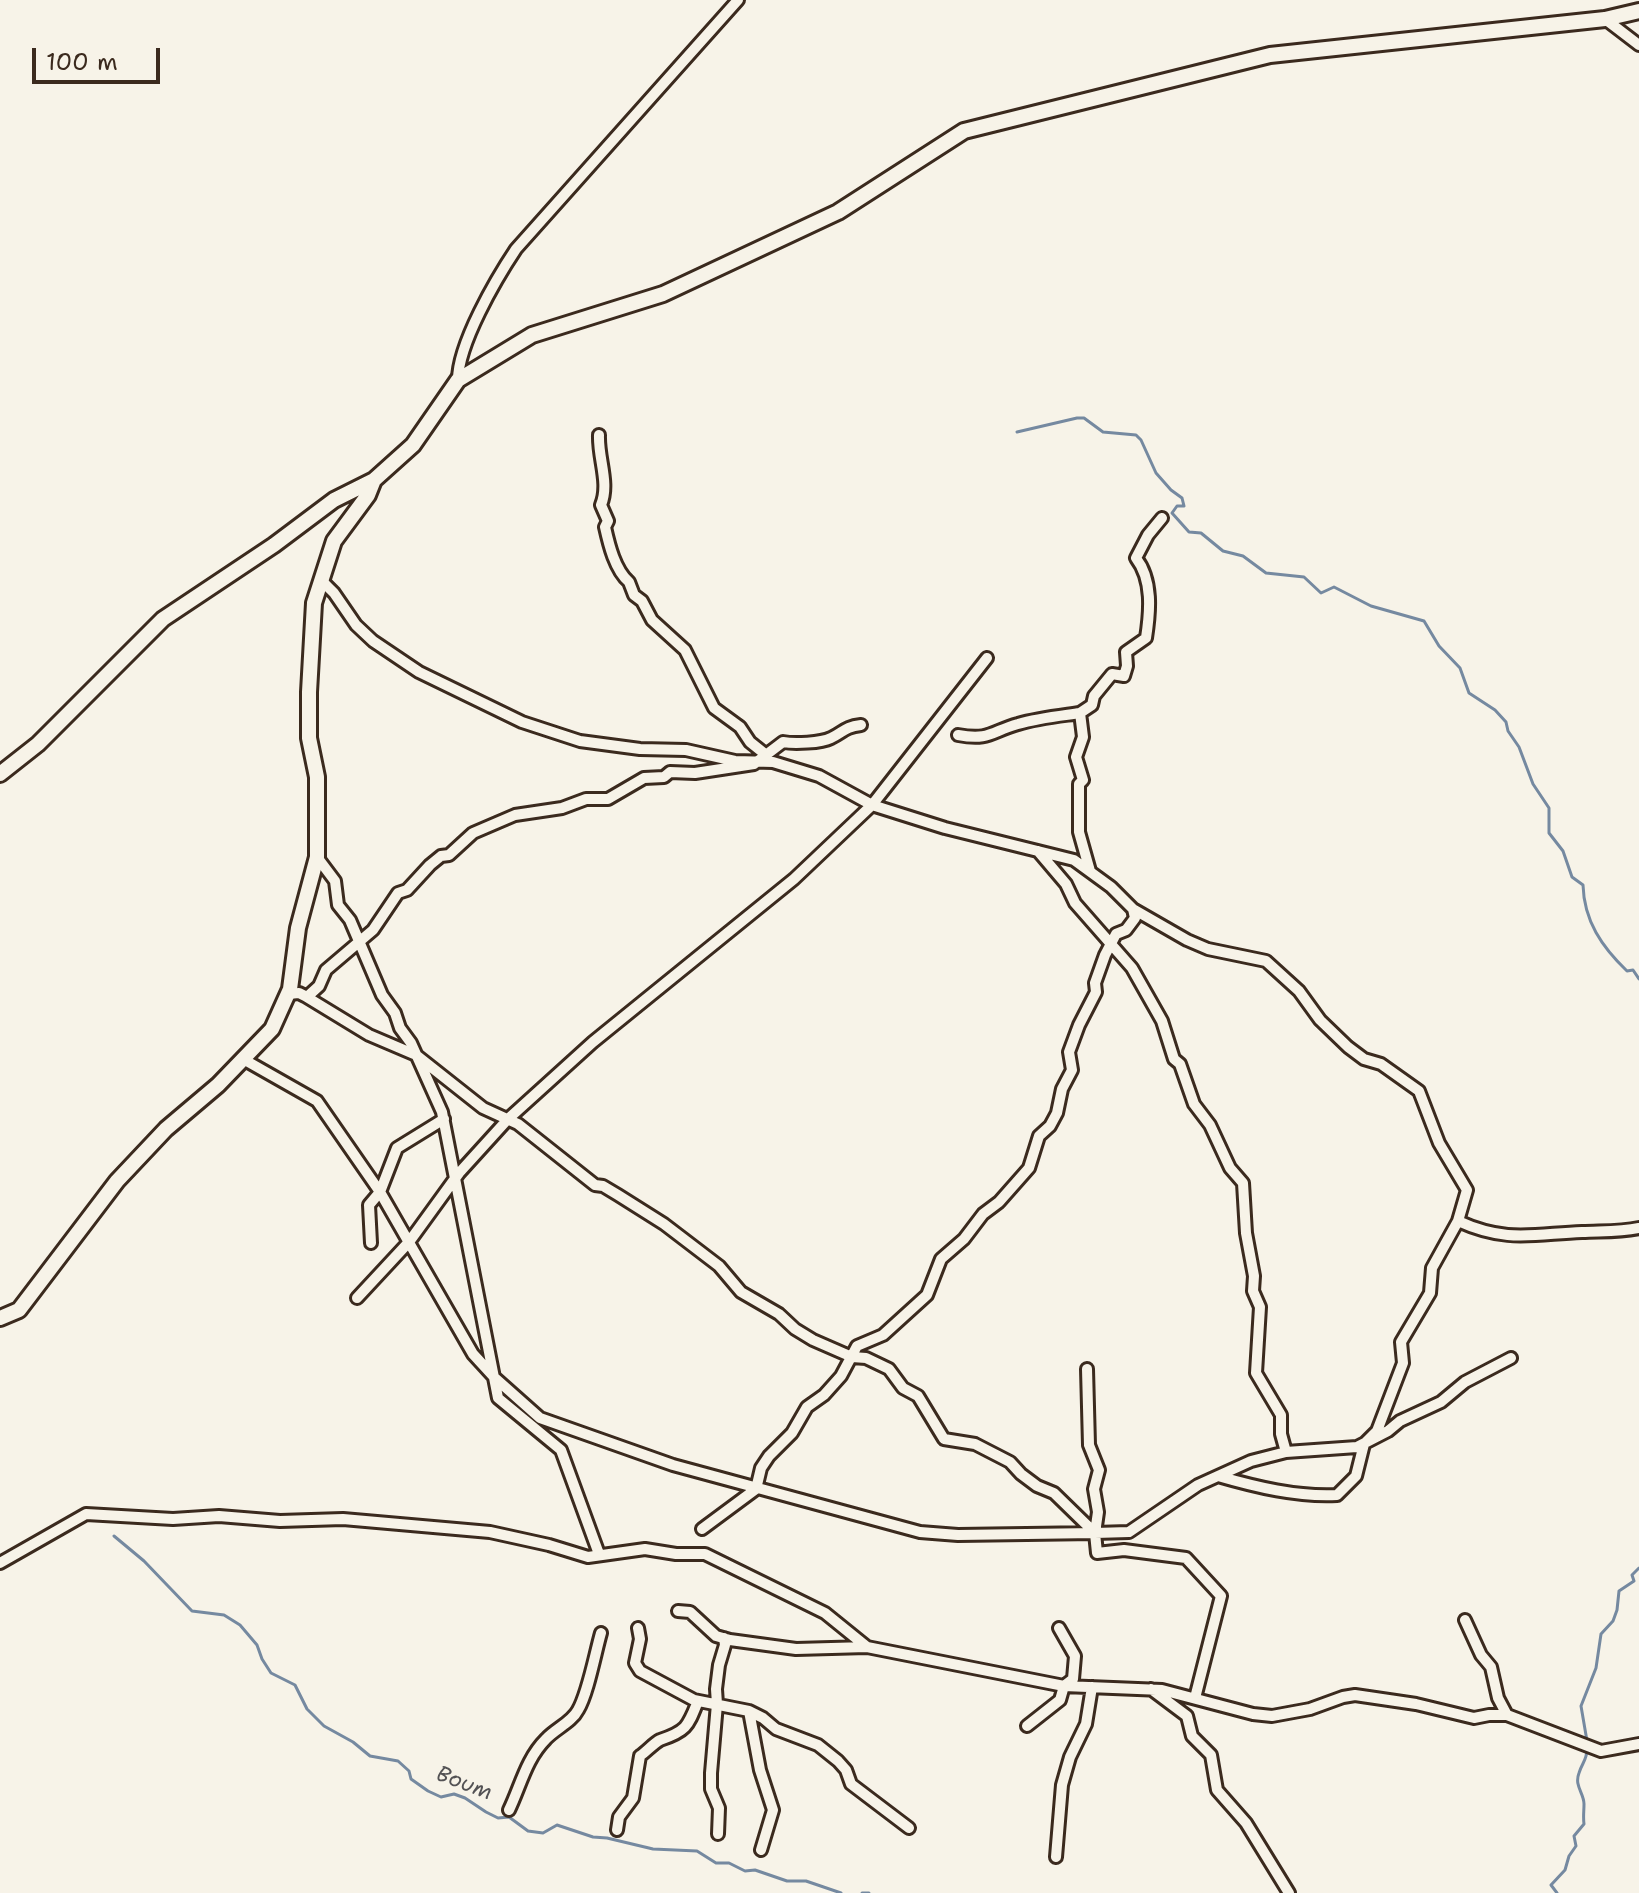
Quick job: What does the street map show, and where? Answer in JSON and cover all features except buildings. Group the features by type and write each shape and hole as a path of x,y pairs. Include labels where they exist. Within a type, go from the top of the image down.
{"street":[{"path":"458,380 458,370 472,331 497,279 516,249 738,0"},
{"path":"0,774 38,744 163,619 274,545 334,500 374,480 413,445 458,380 532,335 663,294 838,212 964,131 1270,55 1605,19 1639,11"},
{"path":"1605,19 1639,45"},
{"path":"599,435 605,495 601,505 608,521 605,527 611,552 625,580 652,620 685,650 714,708 740,727 762,758"},
{"path":"0,1318 19,1310 117,1181 166,1129 218,1085 272,1029 288,994 298,928 317,857 317,777 309,738 314,603 334,541 368,495 374,480"},
{"path":"958,735 974,738 995,735 1013,725 1052,715 1080,713 1092,705 1094,696 1112,674 1124,676 1126,652 1146,638 1149,619 1143,567 1136,558 1148,535 1162,518"},
{"path":"321,580 356,625 373,641 419,672 522,722 580,741 640,749 686,750 735,761 762,758 825,778 872,805 945,828 1074,860 1111,887 1133,909 1197,945 1266,961 1299,991 1320,1020 1348,1047 1364,1059 1381,1064 1419,1091 1439,1143 1467,1190 1458,1221 1432,1268 1430,1293 1401,1342 1403,1363 1377,1431 1364,1444 1356,1476 1337,1495 1313,1496 1218,1476"},
{"path":"357,1298 409,1242 454,1179 508,1119 593,1042 794,879 872,805 987,658"},
{"path":"1080,713 1083,737 1076,757 1083,780 1079,784 1079,832 1090,871"},
{"path":"307,997 319,986 326,970 373,930 398,893 407,890 436,860 449,855 473,833 515,815 562,808 586,799 608,799 644,778 664,777 670,772 695,773 762,758 783,742 793,744 826,740 847,726 861,725"},
{"path":"1036,850 1066,884 1075,903 1126,959 1154,1006 1194,1104 1210,1125 1230,1168 1243,1183 1253,1291 1260,1307 1256,1373 1281,1415 1281,1434 1286,1452"},
{"path":"317,857 335,881 338,905 350,920 382,995 416,1055 444,1119 498,1398 561,1450 599,1554"},
{"path":"702,1529 756,1489 761,1468 769,1456 792,1433 807,1407 833,1386 857,1346 883,1335 927,1295 941,1259 964,1239 983,1214 999,1202 1029,1168 1039,1136 1050,1126 1057,1113 1062,1089 1072,1070 1069,1052 1096,992 1095,983 1116,934 1131,926 1135,918 1133,909"},
{"path":"288,994 299,993 369,1035 416,1055 483,1108 508,1119 595,1185 603,1186 634,1204 711,1259 741,1292 779,1314 795,1329 852,1357 866,1358 889,1369 903,1388 918,1396 944,1439 975,1444 1010,1462 1037,1486 1054,1493 1095,1533"},
{"path":"243,1059 317,1101 380,1192 473,1354 540,1418 608,1444 756,1489 920,1532 958,1535 1129,1532 1198,1485 1251,1461 1286,1452 1350,1448 1364,1444 1400,1421 1441,1402 1465,1382 1511,1358"},
{"path":"371,1243 369,1205 380,1192 397,1148 444,1119"},
{"path":"1458,1221 1477,1230 1506,1237 1620,1232 1639,1228"},
{"path":"1087,1369 1089,1445 1099,1470 1094,1489 1098,1512 1095,1533 1097,1553 1124,1550 1186,1558 1221,1596 1195,1698"},
{"path":"0,1563 86,1514 173,1519 219,1516 280,1521 343,1519 490,1532 588,1557 645,1549 676,1554 705,1554 825,1613 867,1647"},
{"path":"678,1611 690,1612 716,1636 724,1638 796,1649 867,1647 1064,1686 1151,1689 1253,1714 1272,1716 1310,1709 1355,1695 1416,1704 1474,1718 1507,1715 1601,1751 1639,1744"},
{"path":"1465,1620 1481,1655 1491,1667 1498,1698 1507,1715"},
{"path":"638,1628 640,1639 635,1663 640,1671 698,1701 749,1711 776,1729 818,1745 846,1770 851,1784 909,1828"},
{"path":"1027,1726 1060,1700 1064,1686 1073,1679 1075,1656 1059,1628"},
{"path":"509,1810 525,1768 534,1754 545,1739 578,1712 601,1633"},
{"path":"718,1834 719,1808 711,1789 716,1689 724,1638"},
{"path":"1056,1857 1062,1785 1070,1757 1086,1724 1092,1687"},
{"path":"1151,1689 1187,1716 1192,1736 1211,1755 1217,1790 1246,1823 1289,1893"},
{"path":"617,1830 619,1817 633,1798 640,1756 659,1740 668,1740 678,1734 688,1724 698,1701"},
{"path":"749,1711 760,1770 773,1810 761,1850"}],"waterway":[{"path":"1017,432 1084,418 1103,432 1136,435 1156,473 1182,498 1184,506 1177,506 1172,513 1189,532 1201,533 1223,551 1243,556 1266,573 1304,577 1321,593 1334,587 1371,606 1424,621 1439,646 1460,668 1469,693 1495,710 1506,722 1533,784 1549,808 1549,833 1563,851 1572,877 1583,885 1587,910 1596,932 1618,962 1627,971 1633,970 1639,979"},
{"name":"Boum","path":"114,1536 144,1561 192,1611 224,1615 240,1625 257,1645 271,1673 295,1685 307,1709 324,1726 353,1742 370,1756 398,1761 409,1771 411,1779 428,1791 441,1797 454,1794 465,1798 498,1818 509,1817 528,1831 543,1833 557,1825 593,1837 653,1849 697,1851 716,1863 729,1863 745,1871 755,1870 787,1881 806,1881 841,1893"},
{"path":"1587,1741 1581,1706 1596,1668 1601,1634 1613,1621 1619,1591 1634,1581 1632,1575 1639,1568"},
{"path":"1557,1893 1551,1885 1565,1870 1576,1846 1574,1836 1584,1824 1584,1800 1578,1778 1587,1749"},
{"name":"Boum","path":"862,1893 869,1893"}]}
